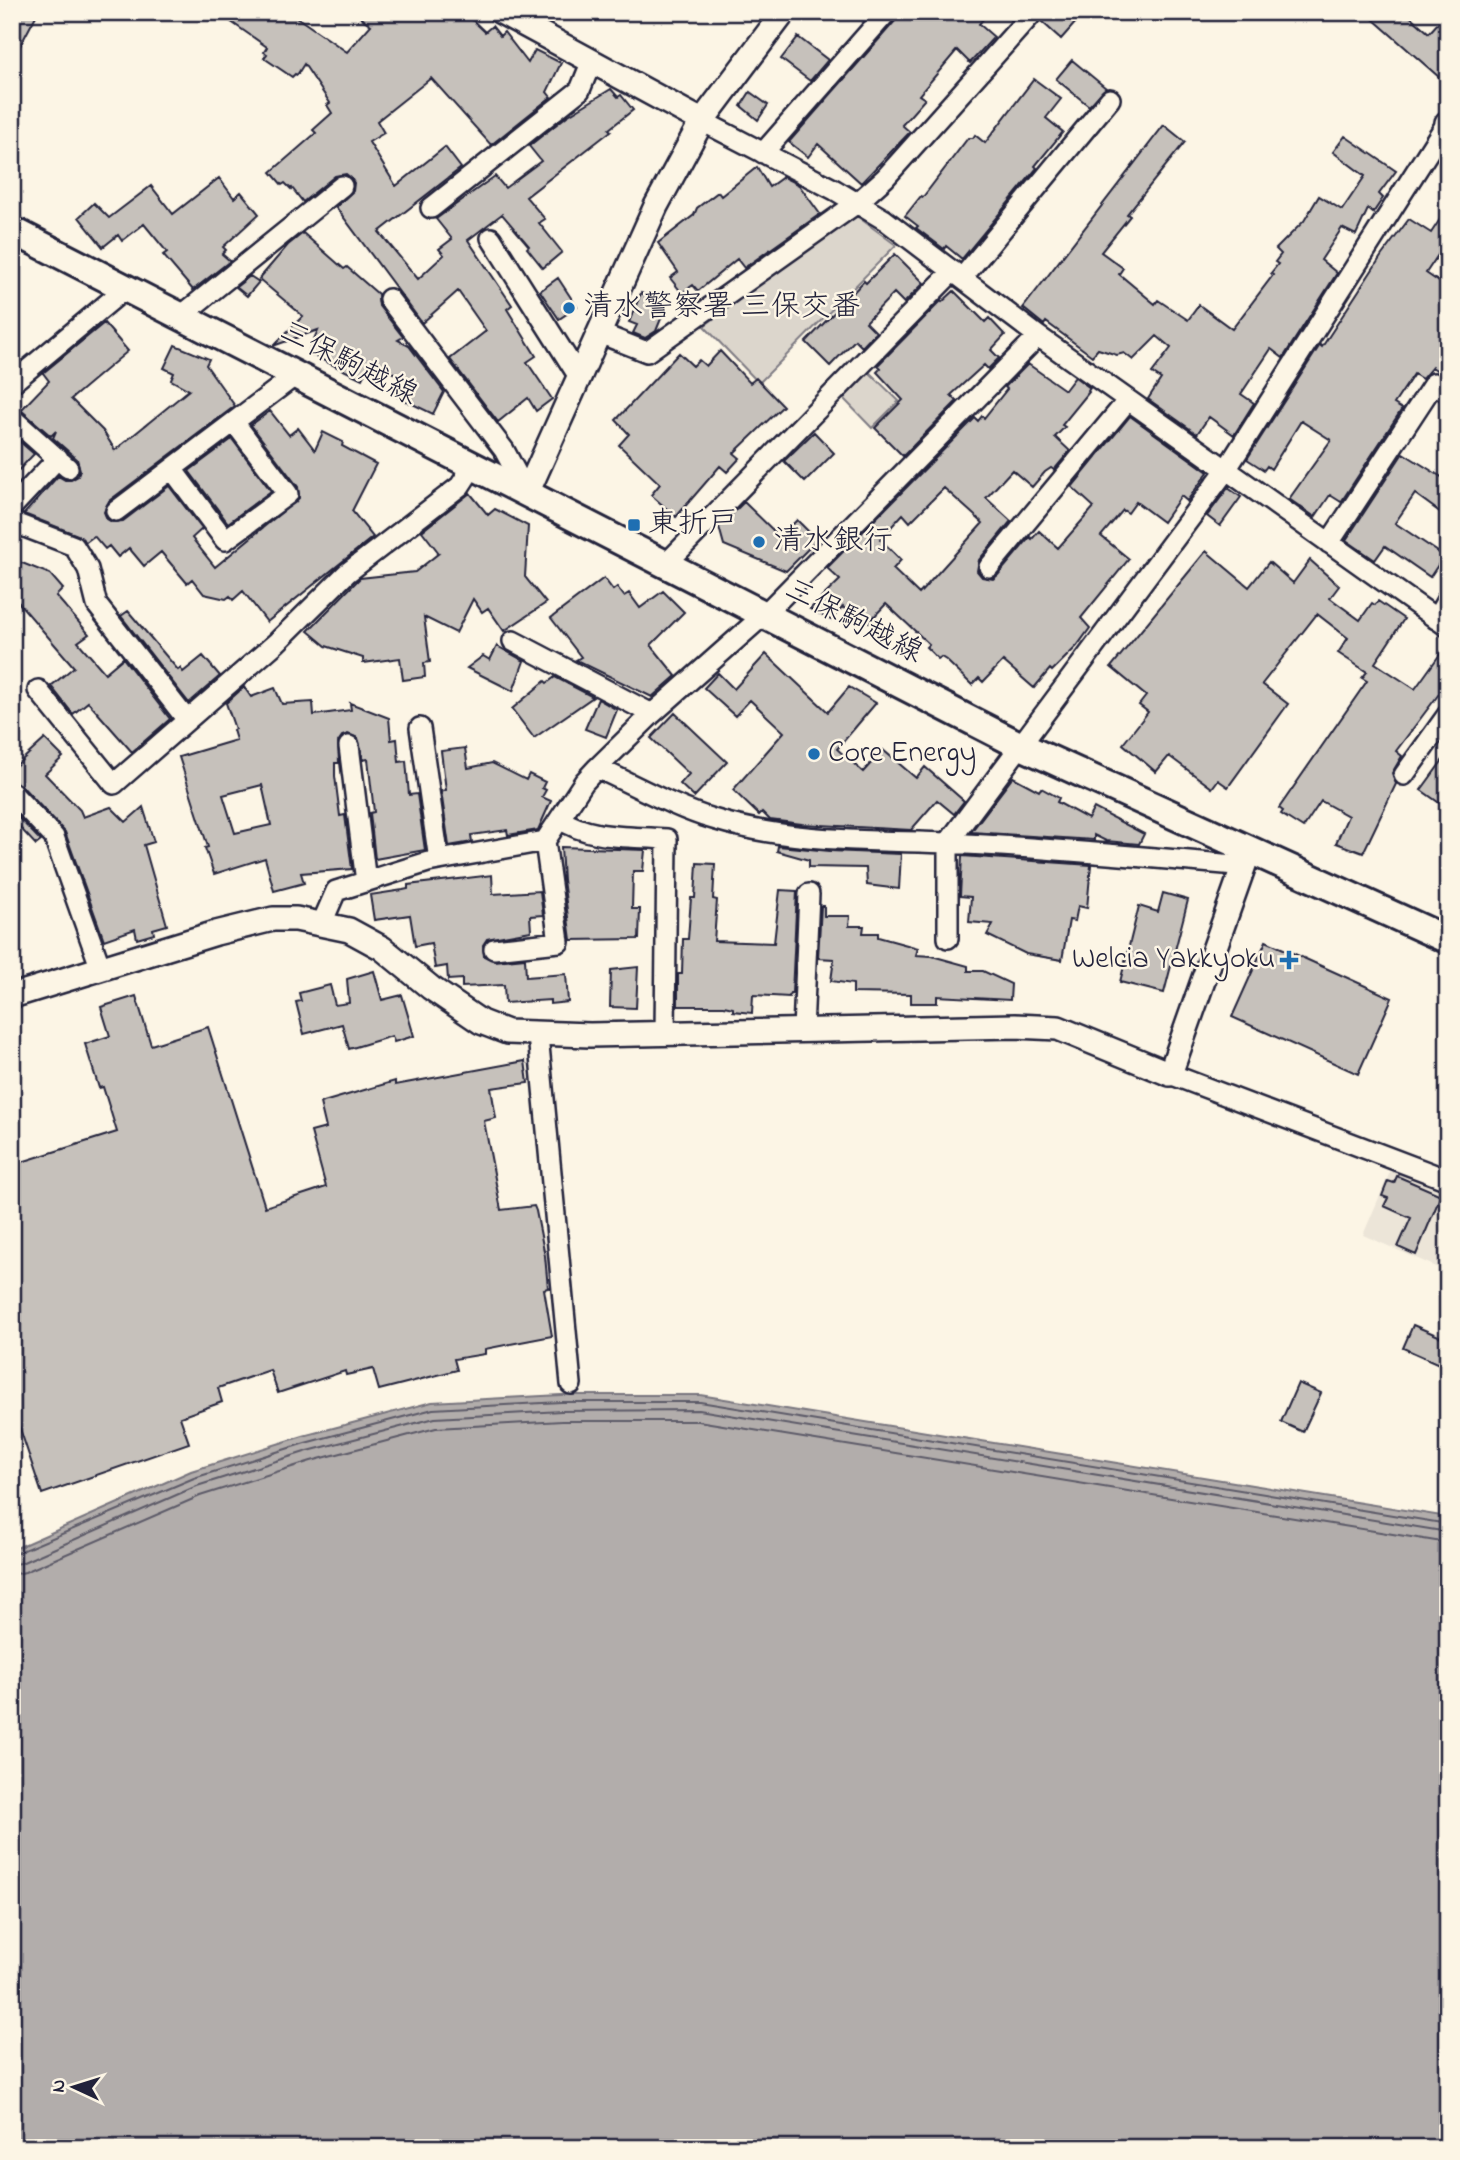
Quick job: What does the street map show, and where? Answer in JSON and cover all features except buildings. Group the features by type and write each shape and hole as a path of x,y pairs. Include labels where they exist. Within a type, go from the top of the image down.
{"main road":[{"name":"三保駒越線","path":"12,230 1247,859 1448,940"}],"street":[{"path":"500,12 885,220 1038,336 1442,623 1448,598"},
{"path":"527,493 656,206 702,121 784,12"},
{"path":"763,153 887,12"},
{"path":"599,332 647,352 857,203 886,178 1030,16"},
{"path":"431,208 580,90 592,63"},
{"path":"666,564 958,275 1110,99"},
{"path":"948,938 948,843 1226,470 1447,123"},
{"path":"181,316 342,186"},
{"path":"491,238 579,377"},
{"path":"12,383 126,288"},
{"path":"389,299 504,450 527,493"},
{"path":"494,949 559,942 545,841 584,782 652,714 765,614 1038,336"},
{"path":"116,511 296,374"},
{"path":"1329,543 1434,383 1448,393"},
{"path":"989,568 1128,400"},
{"path":"12,418 63,463 12,507"},
{"path":"172,469 225,540 288,494 234,422"},
{"path":"38,690 114,784 276,642 346,573 460,486 473,466"},
{"path":"12,522 74,546 88,569 97,605 187,720"},
{"path":"513,641 652,714"},
{"path":"1404,775 1448,715"},
{"path":"420,728 439,860"},
{"path":"349,746 366,882"},
{"path":"597,768 712,819 774,834 854,841 948,843 1247,859 1170,1073"},
{"path":"12,793 54,837 102,969"},
{"path":"560,819 570,826 596,833 667,839 665,1034"},
{"path":"322,923 336,891 439,860 545,841"},
{"path":"803,1030 809,894"},
{"path":"12,996 216,933 273,919 296,919 349,930 382,948 431,988 481,1022 507,1032 538,1035 1015,1026 1058,1028 1448,1180"},
{"path":"538,1035 571,1384"}],"shaded area":[{"path":"854,214 896,245 759,383 704,326"},
{"path":"869,372 899,401 872,428 843,398"},
{"path":"1393,1165 1448,1189 1448,1272 1363,1235"}],"water":[{"path":"561,1395 700,1395 1448,1517 1448,2148 12,2148 12,1550 191,1471 303,1436 432,1402"}],"place":[{"name":"清水警察署 三保交番","path":"569,308"},
{"name":"東折戸","path":"634,525"},
{"name":"清水銀行","path":"759,542"},
{"name":"Core Energy","path":"814,754"},
{"name":"Welcia Yakkyoku","path":"1289,960"}]}
